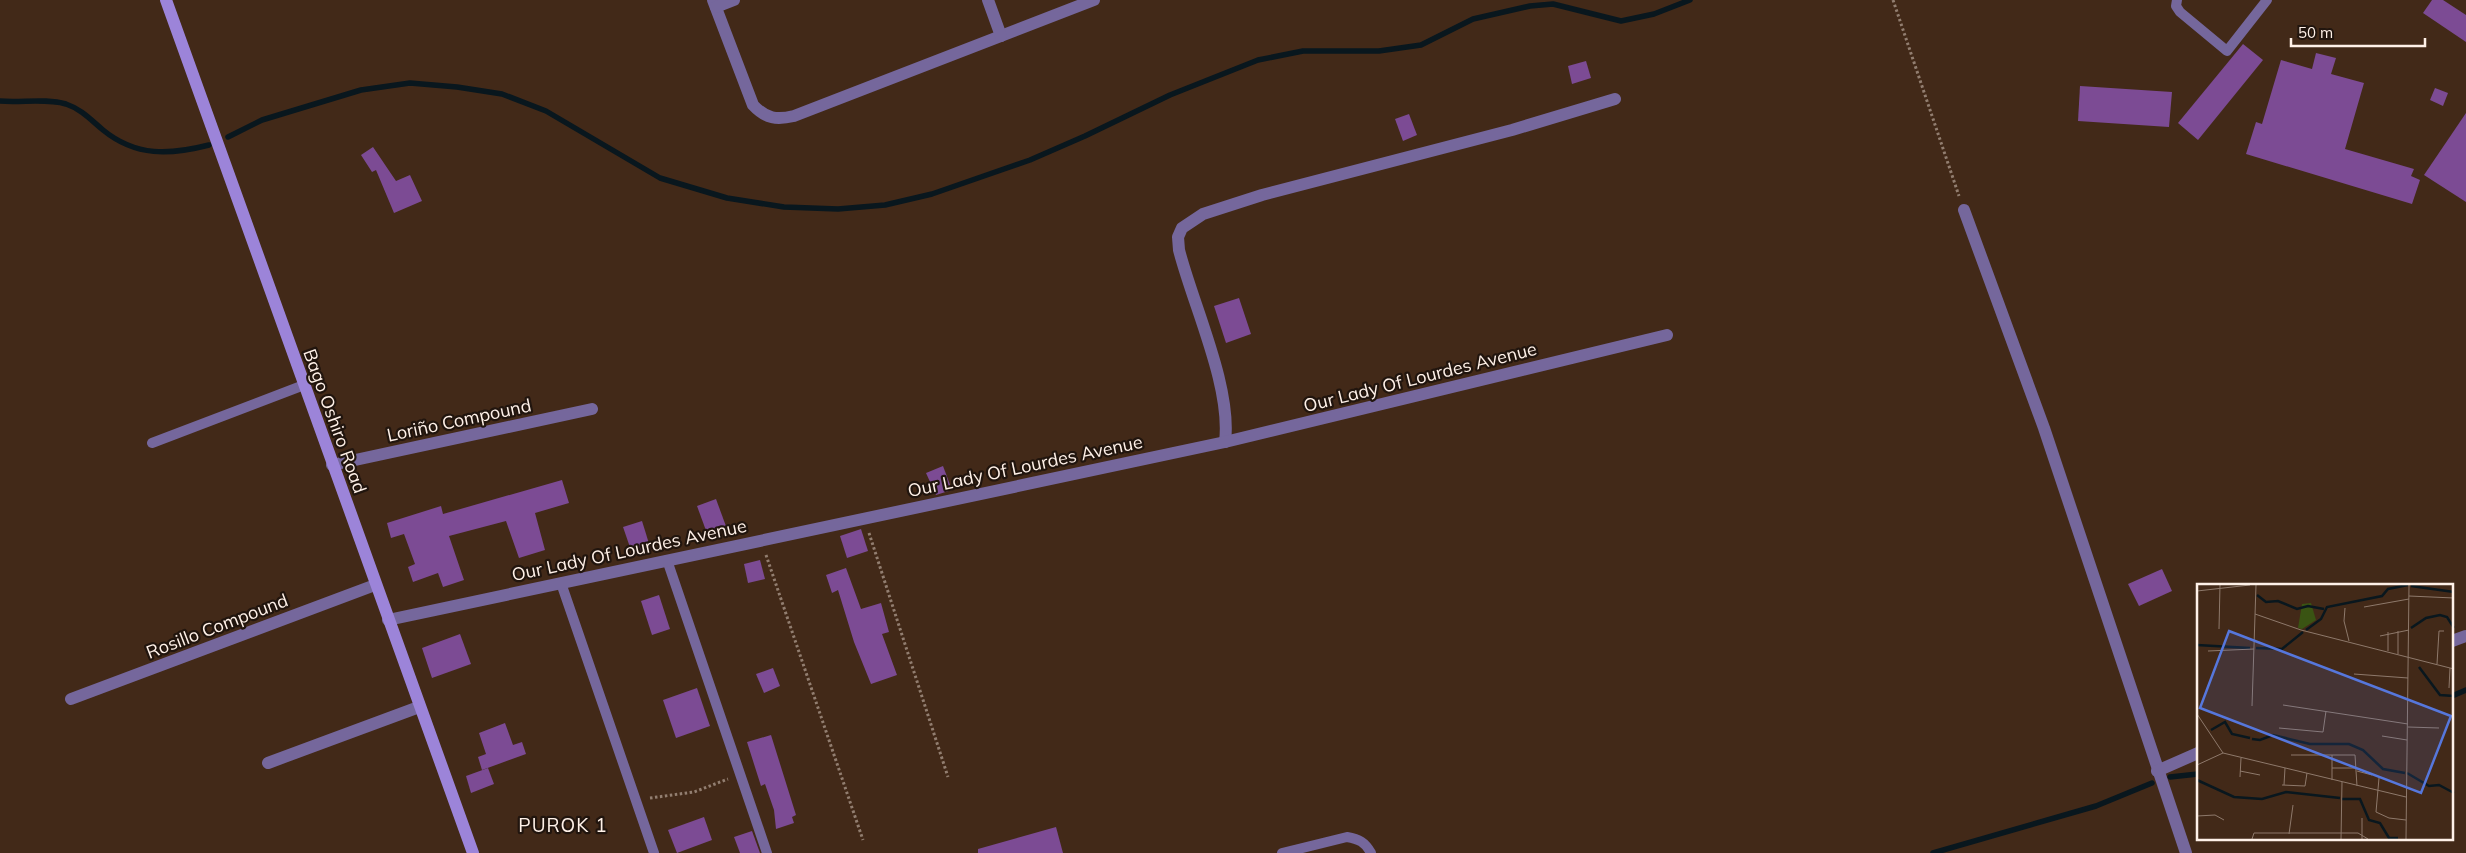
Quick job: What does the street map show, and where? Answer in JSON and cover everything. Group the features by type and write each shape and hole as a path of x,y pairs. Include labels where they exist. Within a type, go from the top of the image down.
{"street":[{"name":"Bago Oshiro Road","path":"166,0 419,708 473,853"},
{"path":"734,0 715,4 747,94 762,114 782,119 1094,0"},
{"path":"988,0 1001,36"},
{"path":"1224,442 1225,412 1219,385 1179,250 1178,238 1182,228 1203,214 1262,195 1502,133 1615,99"},
{"path":"1964,210 2044,428 2186,853"},
{"name":"Our Lady Of Lourdes Avenue","path":"388,620 1224,442 1667,335"},
{"name":"Loriño Compound","path":"332,465 592,410"},
{"name":"Rosillo Compound","path":"71,699 375,585"},
{"path":"2454,640 2466,636"},
{"path":"268,763 419,708"},
{"path":"2157,770 2197,753"}],"lane":[{"path":"2177,0 2176,6 2180,12 2227,51 2267,0"},
{"path":"152,444 304,385"},
{"path":"667,560 767,853"},
{"path":"561,583 654,853"},
{"path":"1282,853 1347,837 1358,839 1366,845 1371,853"}],"path":[{"path":"1894,0 1964,210"},
{"path":"864,518 948,777"},
{"path":"761,540 863,840"},
{"path":"635,799 694,792 740,774"}],"building":[{"path":"2432,0 2443,0 2466,15 2466,42 2423,13"},
{"path":"2243,44 2263,60 2198,140 2178,123"},
{"path":"2316,53 2336,58 2331,74 2364,83 2345,149 2414,169 2411,176 2420,180 2412,204 2246,154 2256,122 2262,124 2281,60 2312,69"},
{"path":"1586,61 1591,78 1572,84 1568,66"},
{"path":"2080,86 2172,92 2169,127 2078,121"},
{"path":"2435,88 2448,93 2443,106 2430,100"},
{"path":"2466,113 2466,202 2424,175"},
{"path":"1409,114 1417,135 1403,141 1395,119"},
{"path":"373,147 396,181 410,175 422,201 394,213 376,170 372,172 361,155"},
{"path":"1239,298 1251,334 1226,343 1214,306"},
{"path":"943,466 952,490 936,495 926,473"},
{"path":"562,480 569,503 535,513 545,550 519,558 506,521 449,536 464,580 443,587 438,573 413,582 408,567 415,564 404,534 391,538 387,523 441,506 443,514"},
{"path":"716,499 727,529 708,536 697,506"},
{"path":"642,521 651,550 633,556 623,527"},
{"path":"861,529 868,551 847,558 840,536"},
{"path":"760,560 765,579 748,583 744,564"},
{"path":"846,568 861,609 881,603 889,632 882,634 897,675 871,684 854,642 838,590 832,593 826,575"},
{"path":"2162,569 2172,591 2139,606 2128,584"},
{"path":"659,595 670,629 652,635 641,601"},
{"path":"460,634 471,664 432,678 422,648"},
{"path":"773,668 780,686 764,693 756,674"},
{"path":"697,688 710,726 676,738 663,700"},
{"path":"505,723 513,745 522,742 526,754 482,770 478,757 486,754 479,733"},
{"path":"771,735 796,815 792,817 794,823 776,829 774,810 765,784 761,786 747,742"},
{"path":"488,768 494,784 471,793 466,776"},
{"path":"704,817 712,840 677,853 668,830"},
{"path":"1056,827 1063,853 978,853 978,849"},
{"path":"752,831 760,853 740,853 734,837"}],"waterway":[{"path":"228,137 262,120 361,90 410,83 457,87 502,94 546,111 660,178 727,198 784,207 838,209 885,205 932,194 1030,160 1170,95 1258,60 1303,51 1379,51 1421,45 1473,19 1530,6 1553,4 1621,21 1654,14 1690,0"},
{"path":"0,101 50,101 66,104 81,112 115,139 141,149 167,152 209,145"},
{"path":"2454,695 2466,690"},
{"path":"2170,777 2197,774"},
{"path":"1933,853 2096,806 2152,783"}],"district":[{"name":"PUROK 1","path":"563,825"}]}
